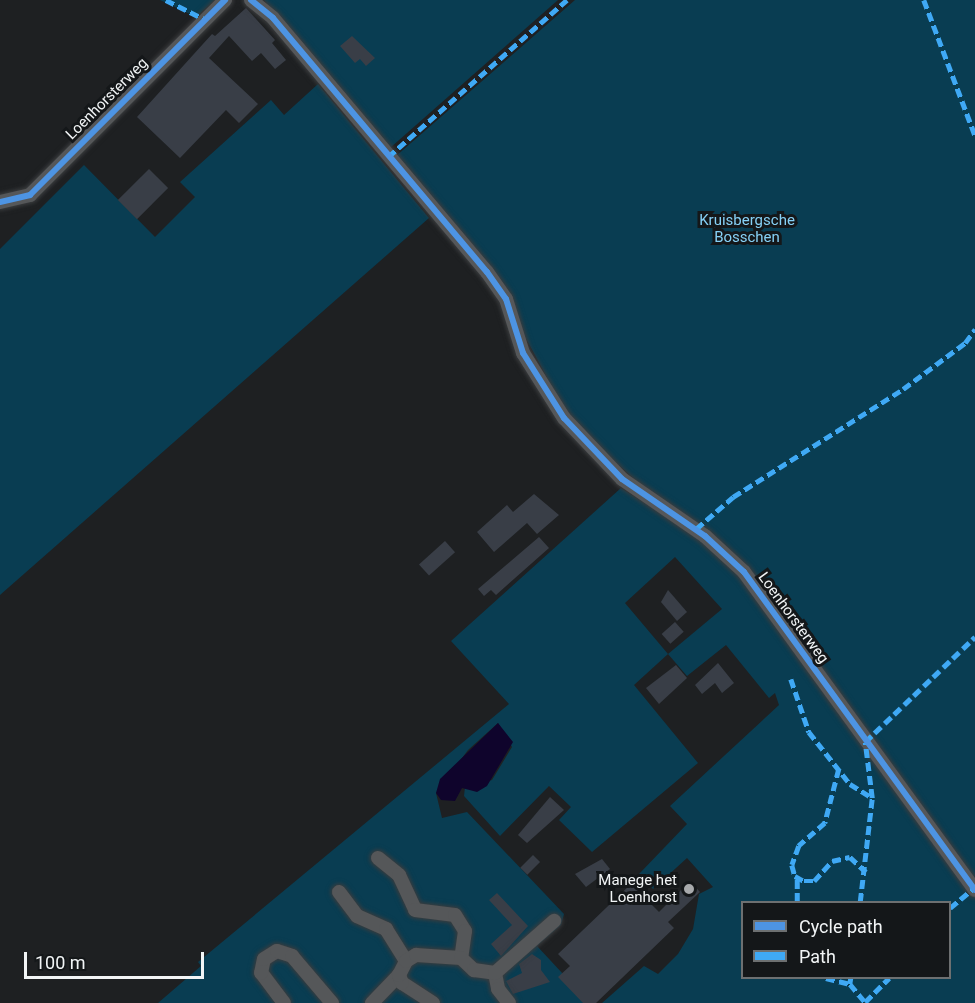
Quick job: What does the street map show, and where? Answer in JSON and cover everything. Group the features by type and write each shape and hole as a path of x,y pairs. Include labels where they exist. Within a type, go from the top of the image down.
{"street":[{"name":"Loenhorsterweg","path":"0,202 30,195 225,0"},
{"name":"Loenhorsterweg","path":"251,0 273,18 487,272 506,299 523,353 564,418 622,479 705,536 744,572 975,890"},
{"path":"378,858 399,875 415,910 455,915 465,931 461,958"},
{"path":"339,892 357,916 386,929 406,962"},
{"path":"495,974 554,921"},
{"path":"284,1003 261,973 264,959 277,951 292,957 332,1003"},
{"path":"372,1003 399,975 406,962 416,955 461,958 474,970 495,974"},
{"path":"495,974 498,989 509,1003"},
{"path":"399,975 408,989 433,1003"}],"green space":[{"path":"160,0 215,0 196,17"},
{"path":"264,0 558,0 390,148"},
{"name":"Kruisbergsche Bosschen","path":"575,0 975,0 975,1003 602,1003 644,966 658,974 678,954 693,929 699,894 713,887 687,858 653,889 639,874 687,824 670,806 779,705 775,693 769,698 726,645 687,676 668,654 634,685 698,763 592,852 559,820 571,807 549,786 500,836 464,796 465,787 492,780 512,747 498,723 468,750 436,793 442,818 467,812 564,914 561,925 537,946 590,1003 158,1003 201,966 198,962 509,704 451,641 621,488 704,541 603,451 565,411 522,331 396,156","holes":["675,557 722,609 668,654 625,603"]},
{"path":"318,84 429,218 0,595 0,249 84,165 155,237 195,197 180,182 271,100 284,115"}],"shaded area":[{"path":"498,723 513,742 487,786 477,792 462,788 455,801 441,800 436,793 440,779"}],"building":[{"path":"246,8 275,40 272,43 286,60 275,69 261,53 252,61 229,36 209,58 258,104 239,123 226,110 180,158 137,117 212,34 215,36"},
{"path":"352,36 375,58 366,66 360,59 355,63 340,46"},
{"path":"149,169 168,188 137,219 118,200"},
{"path":"534,494 559,515 537,534 527,523 494,552 477,532 507,505 513,512"},
{"path":"539,537 549,548 496,595 491,590 484,596 478,589"},
{"path":"445,541 455,552 429,576 419,564"},
{"path":"668,590 687,612 677,621 661,602"},
{"path":"675,622 684,632 670,644 662,634"},
{"path":"718,663 734,683 722,693 715,683 702,694 695,685"},
{"path":"676,665 687,678 659,704 646,688"},
{"path":"550,797 564,810 527,843 518,835"},
{"path":"533,855 540,862 527,875 520,868"},
{"path":"602,859 610,869 586,887 575,874"},
{"path":"690,881 700,892 668,922 674,928 596,1003 583,1003 558,977 570,966 558,954 631,884 659,912"},
{"path":"497,893 528,926 501,956 491,944 512,925 489,900"},
{"path":"532,954 541,960 541,970 550,982 513,994 506,981 522,973 519,964"}],"marked path":[{"path":"166,0 204,19"},
{"path":"388,157 567,0"},
{"path":"924,0 975,135"},
{"path":"696,529 733,497 903,389 965,343 975,329"},
{"path":"860,901 872,798 865,742 975,637"},
{"path":"791,679 809,732 850,784 872,798"},
{"path":"839,769 825,823 799,846 792,865 795,876 804,881 814,881 832,861 850,857 866,872"},
{"path":"797,877 797,901"},
{"path":"951,907 974,888"},
{"path":"830,979 850,984"},
{"path":"851,979 850,984 866,1003"},
{"path":"865,1002 888,979"}],"cycle path":[{"path":"0,202 30,195 225,0"},
{"path":"251,0 273,18 487,272 506,299 523,353 564,418 622,479 705,536 744,572 975,890"}],"place":[{"name":"Manege het Loenhorst","path":"689,889"}]}
